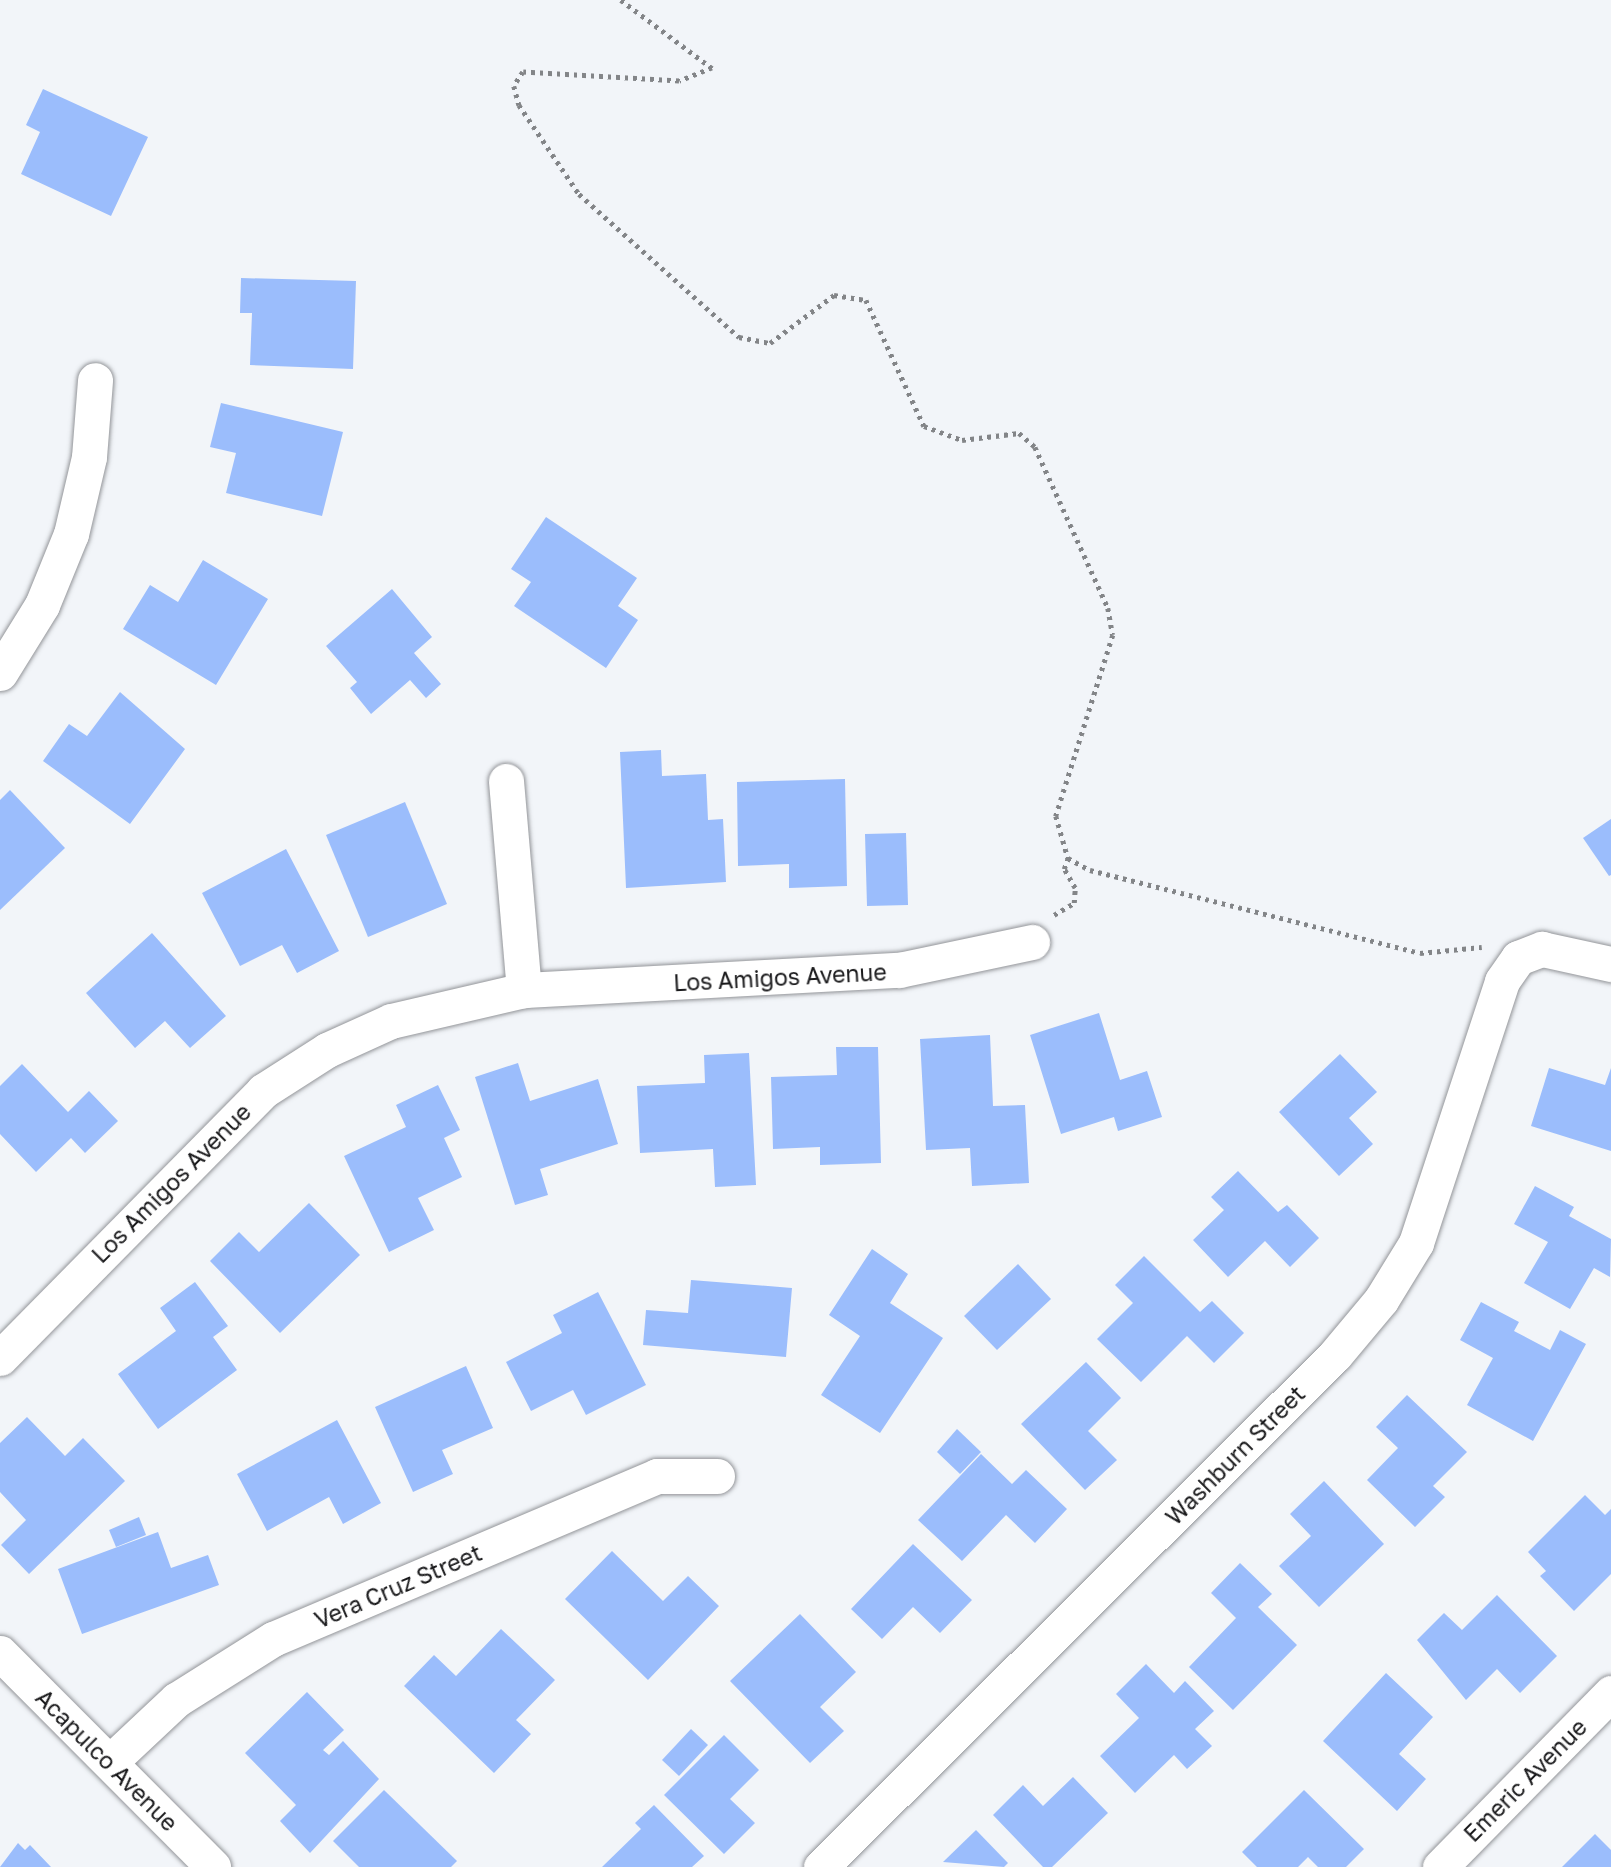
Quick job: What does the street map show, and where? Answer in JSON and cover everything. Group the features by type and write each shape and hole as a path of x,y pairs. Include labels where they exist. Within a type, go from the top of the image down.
{"street":[{"path":"0,673 42,605 71,534 89,457 96,380"},
{"path":"506,781 524,990"},
{"name":"Los Amigos Avenue","path":"0,1358 263,1091 327,1050 391,1021 524,990 899,970 1032,942"},
{"path":"1518,958 1542,949 1611,964"},
{"name":"Washburn Street","path":"821,1867 1335,1355 1381,1300 1421,1232 1502,981 1518,958"},
{"name":"Vera Cruz Street","path":"110,1762 176,1700 273,1639 657,1476 717,1476"},
{"name":"Acapulco Avenue","path":"0,1653 213,1867"},
{"name":"Emeric Avenue","path":"1440,1867 1611,1693"}],"path":[{"path":"621,0 712,68 679,81 523,72 514,86 519,104 579,194 739,337 770,343 834,295 858,297 876,313 910,405 924,426 962,440 1019,433 1035,447 1108,608 1113,635 1056,817 1068,858 1064,869 1075,888 1074,903 1055,915 1030,911 1024,917 1032,942"},
{"path":"1068,858 1090,870 1420,953 1471,944 1518,958"}],"building":[{"path":"43,89 148,137 111,216 21,174 40,132 26,125"},
{"path":"241,278 356,281 353,369 250,365 252,313 240,313"},
{"path":"221,403 343,432 322,516 226,493 236,453 210,447"},
{"path":"546,517 637,578 618,606 638,620 606,668 514,606 531,582 511,569"},
{"path":"203,560 268,599 216,685 123,629 150,585 178,602"},
{"path":"392,589 432,637 414,653 441,684 426,698 410,680 371,714 350,688 357,682 326,646"},
{"path":"120,692 185,749 130,824 43,761 69,724 87,736"},
{"path":"661,750 662,776 706,774 708,820 723,819 726,882 626,888 620,752"},
{"path":"845,779 847,886 789,888 789,864 738,866 737,782"},
{"path":"10,790 65,848 0,910 0,800"},
{"path":"405,802 447,904 368,937 326,835"},
{"path":"1611,819 1611,875 1609,876 1583,838"},
{"path":"906,833 908,905 867,906 865,834"},
{"path":"286,849 339,951 297,973 282,945 240,966 202,893"},
{"path":"152,933 226,1016 190,1048 165,1021 135,1048 86,993"},
{"path":"1099,1013 1120,1080 1147,1071 1162,1117 1118,1131 1114,1117 1061,1134 1030,1035"},
{"path":"990,1035 993,1106 1025,1105 1029,1183 972,1186 970,1148 926,1150 920,1039"},
{"path":"836,1047 878,1047 881,1163 820,1165 820,1147 773,1149 771,1077 837,1075"},
{"path":"749,1053 756,1185 715,1187 713,1149 640,1153 637,1086 705,1083 704,1055"},
{"path":"1340,1054 1377,1092 1349,1118 1373,1144 1339,1176 1279,1112"},
{"path":"518,1063 530,1101 598,1079 618,1144 540,1169 548,1195 515,1205 475,1077"},
{"path":"22,1064 68,1112 89,1091 118,1121 85,1153 71,1138 36,1172 0,1134 0,1086"},
{"path":"1549,1068 1605,1085 1611,1068 1611,1151 1531,1126"},
{"path":"438,1085 460,1130 444,1138 462,1177 418,1198 434,1230 389,1252 344,1156 406,1127 396,1105"},
{"path":"1238,1171 1278,1212 1287,1205 1319,1238 1290,1267 1265,1241 1228,1277 1193,1240 1224,1210 1211,1197"},
{"path":"1535,1186 1574,1207 1569,1216 1611,1239 1610,1277 1594,1268 1570,1309 1524,1283 1548,1242 1514,1224"},
{"path":"309,1203 360,1255 280,1333 210,1261 239,1232 259,1252"},
{"path":"872,1249 908,1274 890,1303 943,1338 880,1433 821,1395 860,1336 829,1315"},
{"path":"1144,1256 1200,1312 1212,1301 1244,1333 1214,1363 1187,1336 1141,1382 1097,1339 1133,1303 1115,1285"},
{"path":"1018,1264 1051,1299 997,1350 964,1316"},
{"path":"691,1280 792,1288 786,1357 643,1345 646,1310 688,1313"},
{"path":"195,1282 228,1326 213,1337 237,1370 158,1429 118,1374 176,1331 160,1308"},
{"path":"598,1292 646,1385 586,1415 573,1390 531,1411 506,1362 562,1333 553,1315"},
{"path":"1481,1302 1519,1322 1514,1331 1550,1350 1560,1330 1586,1344 1533,1441 1467,1405 1493,1358 1460,1340"},
{"path":"1086,1362 1121,1398 1088,1431 1117,1460 1085,1490 1021,1424"},
{"path":"466,1366 493,1428 442,1450 453,1474 413,1492 375,1407"},
{"path":"1407,1395 1467,1452 1433,1486 1445,1497 1415,1527 1367,1480 1398,1448 1376,1427"},
{"path":"27,1417 65,1456 83,1438 125,1481 29,1574 1,1545 26,1520 0,1492 0,1443"},
{"path":"337,1420 381,1503 343,1524 329,1497 267,1531 237,1474"},
{"path":"957,1429 981,1452 960,1474 937,1452"},
{"path":"981,1454 1012,1484 1026,1470 1067,1509 1035,1543 1006,1515 962,1561 918,1520"},
{"path":"1324,1481 1384,1544 1319,1607 1279,1566 1311,1536 1290,1514"},
{"path":"1585,1495 1605,1515 1611,1509 1611,1574 1574,1611 1540,1576 1546,1571 1528,1552"},
{"path":"139,1517 146,1535 116,1547 109,1530"},
{"path":"158,1532 171,1568 208,1555 219,1585 82,1634 58,1569"},
{"path":"913,1544 972,1600 940,1633 913,1607 882,1639 851,1609"},
{"path":"612,1551 663,1601 688,1576 719,1606 648,1680 565,1599"},
{"path":"1240,1563 1272,1594 1258,1607 1297,1645 1233,1710 1189,1667 1236,1618 1211,1593"},
{"path":"1497,1595 1557,1656 1520,1693 1497,1669 1466,1700 1417,1640 1444,1613 1462,1630"},
{"path":"800,1614 856,1672 820,1707 844,1731 810,1763 730,1681"},
{"path":"501,1629 555,1680 516,1720 531,1734 494,1773 404,1686 434,1655 456,1676"},
{"path":"1146,1664 1174,1693 1185,1681 1214,1711 1195,1729 1212,1746 1187,1769 1174,1755 1135,1793 1100,1756 1139,1718 1116,1694"},
{"path":"1386,1673 1433,1717 1399,1754 1426,1779 1397,1811 1323,1741"},
{"path":"307,1692 344,1730 323,1750 329,1755 343,1741 379,1779 310,1853 280,1821 296,1805 245,1753"},
{"path":"691,1729 708,1745 679,1776 662,1760"},
{"path":"724,1735 759,1770 730,1799 755,1823 724,1854 664,1795"},
{"path":"1073,1777 1108,1813 1052,1867 1043,1867 993,1815 1023,1785 1043,1806"},
{"path":"384,1790 457,1861 451,1867 359,1867 333,1841"},
{"path":"1304,1790 1364,1849 1346,1867 1318,1867 1308,1857 1298,1867 1257,1867 1242,1852"},
{"path":"654,1805 704,1856 692,1867 602,1867 641,1829 635,1823"},
{"path":"976,1830 1008,1863 1004,1867 943,1862"},
{"path":"1595,1834 1611,1850 1611,1867 1562,1867"},
{"path":"18,1843 25,1850 30,1845 51,1867 0,1867"}]}
